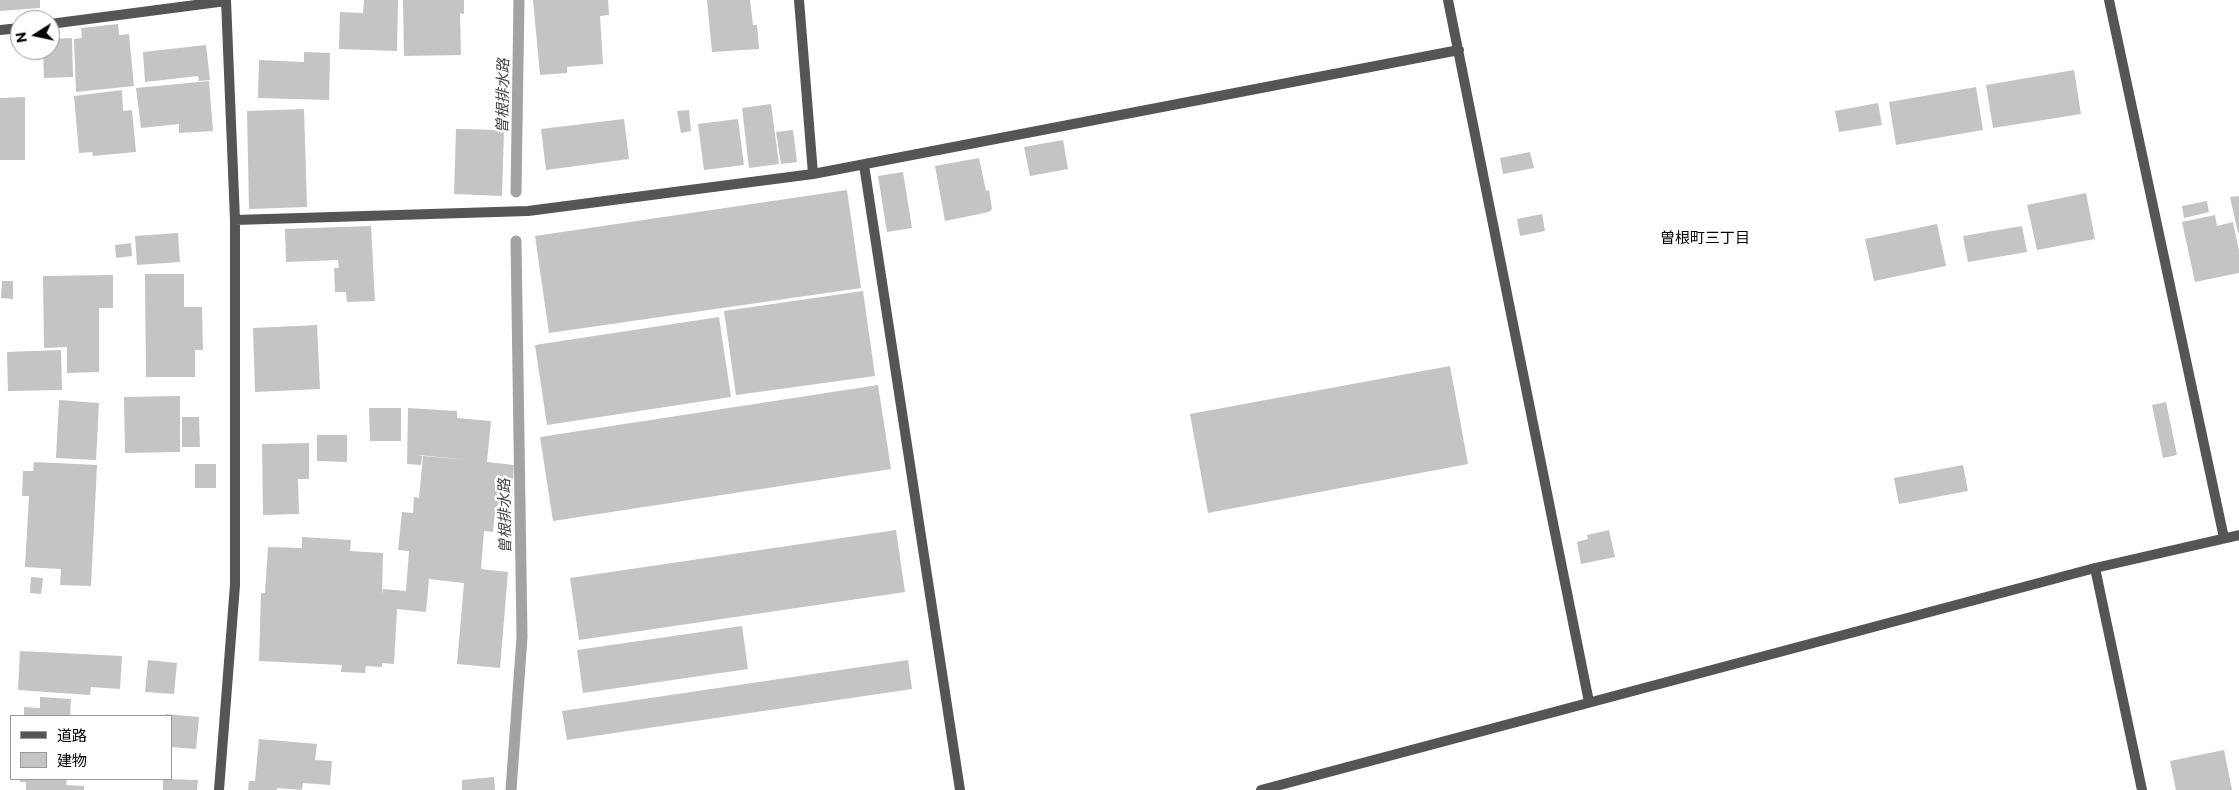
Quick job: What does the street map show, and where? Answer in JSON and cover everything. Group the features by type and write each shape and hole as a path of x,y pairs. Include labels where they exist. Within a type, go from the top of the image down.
{"street":[{"path":"60,23 226,0 235,220 235,585 219,790"},
{"path":"799,0 813,174"},
{"path":"1448,0 1589,702"},
{"path":"2109,0 2224,538"},
{"path":"235,220 528,211 813,174 1459,50"},
{"path":"864,165 960,790"},
{"path":"1260,790 2094,568 2239,535"},
{"path":"2094,568 2142,790"}],"building":[{"path":"0,0 40,0 40,8 0,11"},
{"path":"364,0 398,0 397,51 339,49 340,12 363,13"},
{"path":"403,0 464,0 464,14 460,13 461,55 404,56"},
{"path":"533,0 608,0 609,15 600,16 603,64 567,67 567,73 540,75"},
{"path":"707,0 750,0 753,25 757,25 759,49 712,52"},
{"path":"118,24 119,35 129,34 134,86 76,92 74,39 82,38 81,28"},
{"path":"72,38 73,77 44,78 43,60 60,60 60,39"},
{"path":"206,45 210,80 199,81 198,76 145,82 143,52"},
{"path":"304,52 330,53 329,100 258,98 259,60 304,62"},
{"path":"2074,70 2081,114 1993,128 1986,85"},
{"path":"209,81 213,131 179,133 179,124 141,128 136,88"},
{"path":"1976,87 1983,130 1896,145 1889,102"},
{"path":"122,90 123,111 132,110 136,152 93,156 92,152 79,153 74,96"},
{"path":"25,97 25,160 0,160 0,98"},
{"path":"1878,103 1882,125 1839,132 1835,111"},
{"path":"771,104 779,164 749,168 742,108"},
{"path":"304,109 307,207 249,209 247,111"},
{"path":"689,110 691,131 681,133 677,111"},
{"path":"624,119 629,159 546,170 541,129"},
{"path":"738,119 744,165 704,170 698,124"},
{"path":"456,129 504,130 502,196 454,194"},
{"path":"793,130 797,162 781,164 776,132"},
{"path":"1063,140 1068,169 1030,176 1024,147"},
{"path":"1530,152 1534,168 1503,174 1500,158"},
{"path":"979,158 986,191 989,190 992,209 989,212 945,221 935,166"},
{"path":"903,172 912,228 887,232 878,176"},
{"path":"847,190 861,288 549,333 535,236"},
{"path":"2086,193 2095,239 2037,250 2027,205"},
{"path":"2239,196 2239,232 2238,233 2230,197"},
{"path":"2207,201 2209,212 2184,218 2182,206"},
{"path":"1542,214 1545,231 1520,236 1517,219"},
{"path":"2215,215 2217,226 2233,222 2239,251 2239,273 2195,282 2182,222"},
{"path":"1937,224 1946,266 1874,281 1865,239"},
{"path":"371,226 375,301 347,302 346,292 335,292 334,268 339,268 338,260 286,262 285,229"},
{"path":"2022,226 2027,252 1968,262 1963,236"},
{"path":"178,233 180,262 137,265 135,236"},
{"path":"131,243 132,256 116,258 115,245"},
{"path":"145,274 184,274 184,307 202,307 203,350 195,350 195,377 146,377"},
{"path":"113,275 113,308 99,308 99,372 67,373 67,347 44,348 43,276"},
{"path":"2,281 13,281 13,299 1,298"},
{"path":"863,291 875,376 736,395 724,311"},
{"path":"719,317 731,397 547,425 535,345"},
{"path":"317,325 320,389 255,392 253,328"},
{"path":"61,350 62,390 8,391 7,352"},
{"path":"1450,366 1468,464 1208,513 1190,414"},
{"path":"878,385 891,469 553,521 540,437"},
{"path":"180,396 180,452 125,453 124,397"},
{"path":"59,400 99,403 96,460 56,458"},
{"path":"2166,402 2177,455 2163,458 2152,405"},
{"path":"369,408 401,408 401,441 370,441"},
{"path":"408,408 457,411 457,418 491,421 487,462 514,465 511,508 500,507 499,513 495,513 493,532 484,531 481,569 508,572 500,668 457,664 464,583 429,579 426,612 397,609 394,664 382,663 382,667 366,666 365,673 341,672 342,665 259,661 261,593 265,593 268,547 302,548 302,537 351,540 350,551 383,553 382,594 383,589 406,591 409,551 398,550 402,512 413,513 414,497 419,498 423,456 469,460 418,455 422,456 421,465 407,464"},
{"path":"182,417 199,417 200,447 182,447"},
{"path":"317,435 347,435 347,462 317,461"},
{"path":"309,443 309,479 298,479 299,514 263,515 262,444"},
{"path":"34,462 97,465 91,586 60,585 61,569 25,567 29,496 22,496 23,471 33,471"},
{"path":"195,464 216,464 216,488 195,488"},
{"path":"1963,465 1968,491 1899,504 1894,478"},
{"path":"896,530 905,592 579,640 570,578"},
{"path":"1609,530 1615,557 1581,564 1577,542 1588,539 1587,535"},
{"path":"31,577 43,578 41,594 30,593"},
{"path":"742,626 748,669 583,693 577,650"},
{"path":"20,651 122,656 120,689 91,687 90,695 18,690"},
{"path":"148,660 177,663 174,694 145,692"},
{"path":"908,660 912,689 567,740 562,711"},
{"path":"40,697 71,699 70,715 24,715 24,707 40,708"},
{"path":"165,714 199,717 196,749 172,747 172,715"},
{"path":"259,739 317,744 315,760 332,761 330,785 303,783 302,790 277,788 277,790 248,790 249,781 255,781"},
{"path":"2224,750 2232,790 2176,790 2170,761"},
{"path":"494,777 495,790 462,790 462,780"},
{"path":"20,780 67,780 66,785 84,786 84,790 26,790 26,782 20,782"},
{"path":"163,780 198,780 197,790 163,790"}],"waterway":[{"name":"曽根排水路","path":"516,192 519,0"},
{"name":"曽根排水路","path":"511,790 522,637 516,241"}],"district":[{"name":"曽根町三丁目","path":"1705,238"}]}
